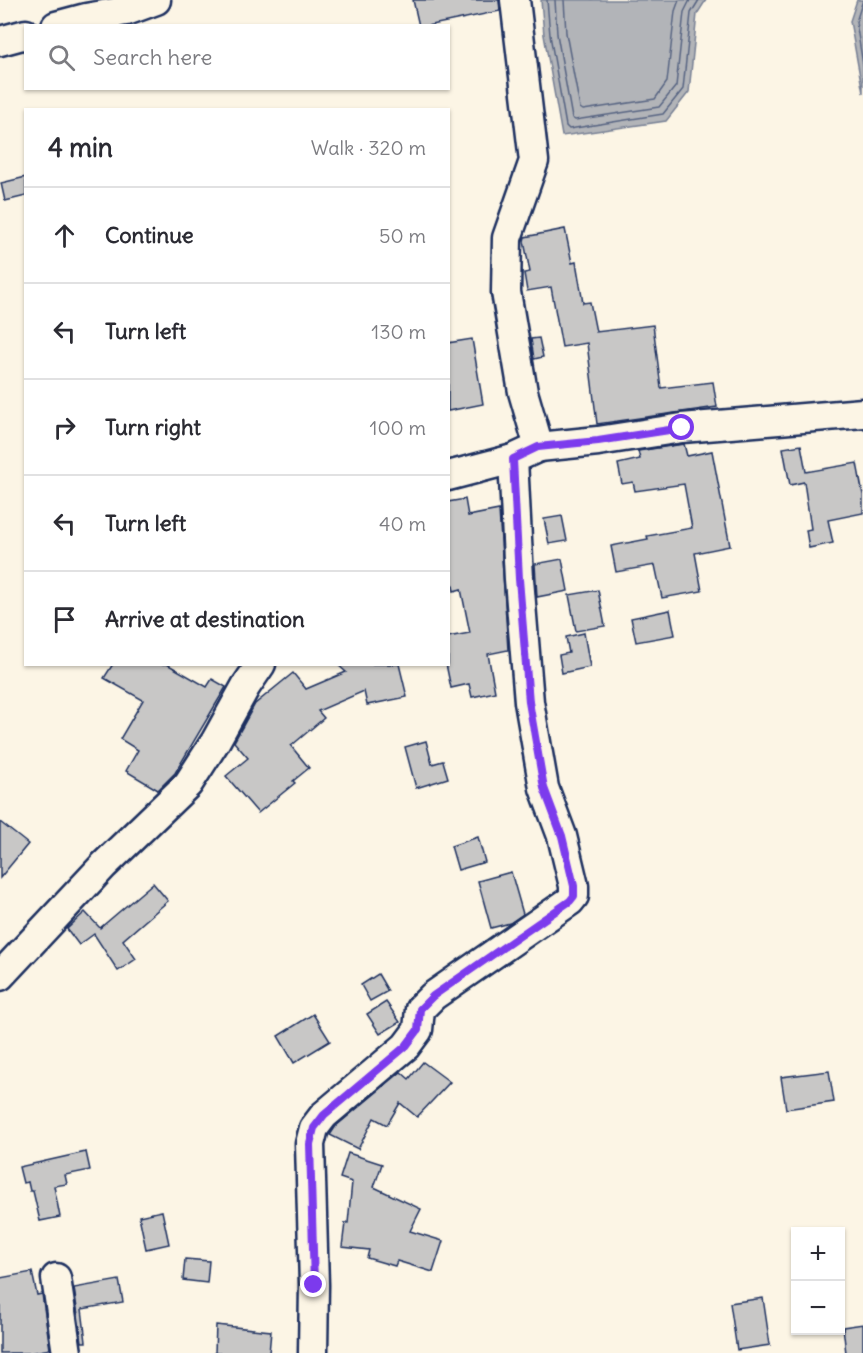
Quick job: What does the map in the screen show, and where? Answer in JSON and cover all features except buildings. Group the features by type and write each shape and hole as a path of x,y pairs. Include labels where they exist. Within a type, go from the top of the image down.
{"street":[{"path":"64,24 126,11 156,0"},
{"path":"515,0 534,161 507,238 506,292 523,392 538,447"},
{"path":"0,41 24,34"},
{"path":"450,475 513,459 538,447 598,441 682,428 863,413"},
{"path":"313,1353 314,1285 310,1144 314,1128 324,1115 406,1046 418,1030 420,1009 433,996 574,896 574,886 562,836 544,788 529,702 519,579 513,459"},
{"path":"0,976 104,865 188,784 260,666"},
{"path":"56,1278 67,1353"}],"water":[{"path":"541,0 706,0 697,14 689,92 666,121 562,136 544,35"},
{"path":"857,0 863,0 863,93 850,21"}],"route":[{"path":"314,1285 310,1144 314,1128 324,1115 406,1046 418,1030 420,1009 433,996 574,896 574,886 562,836 544,788 529,702 519,579 513,459 538,447 598,441 682,428"}]}
